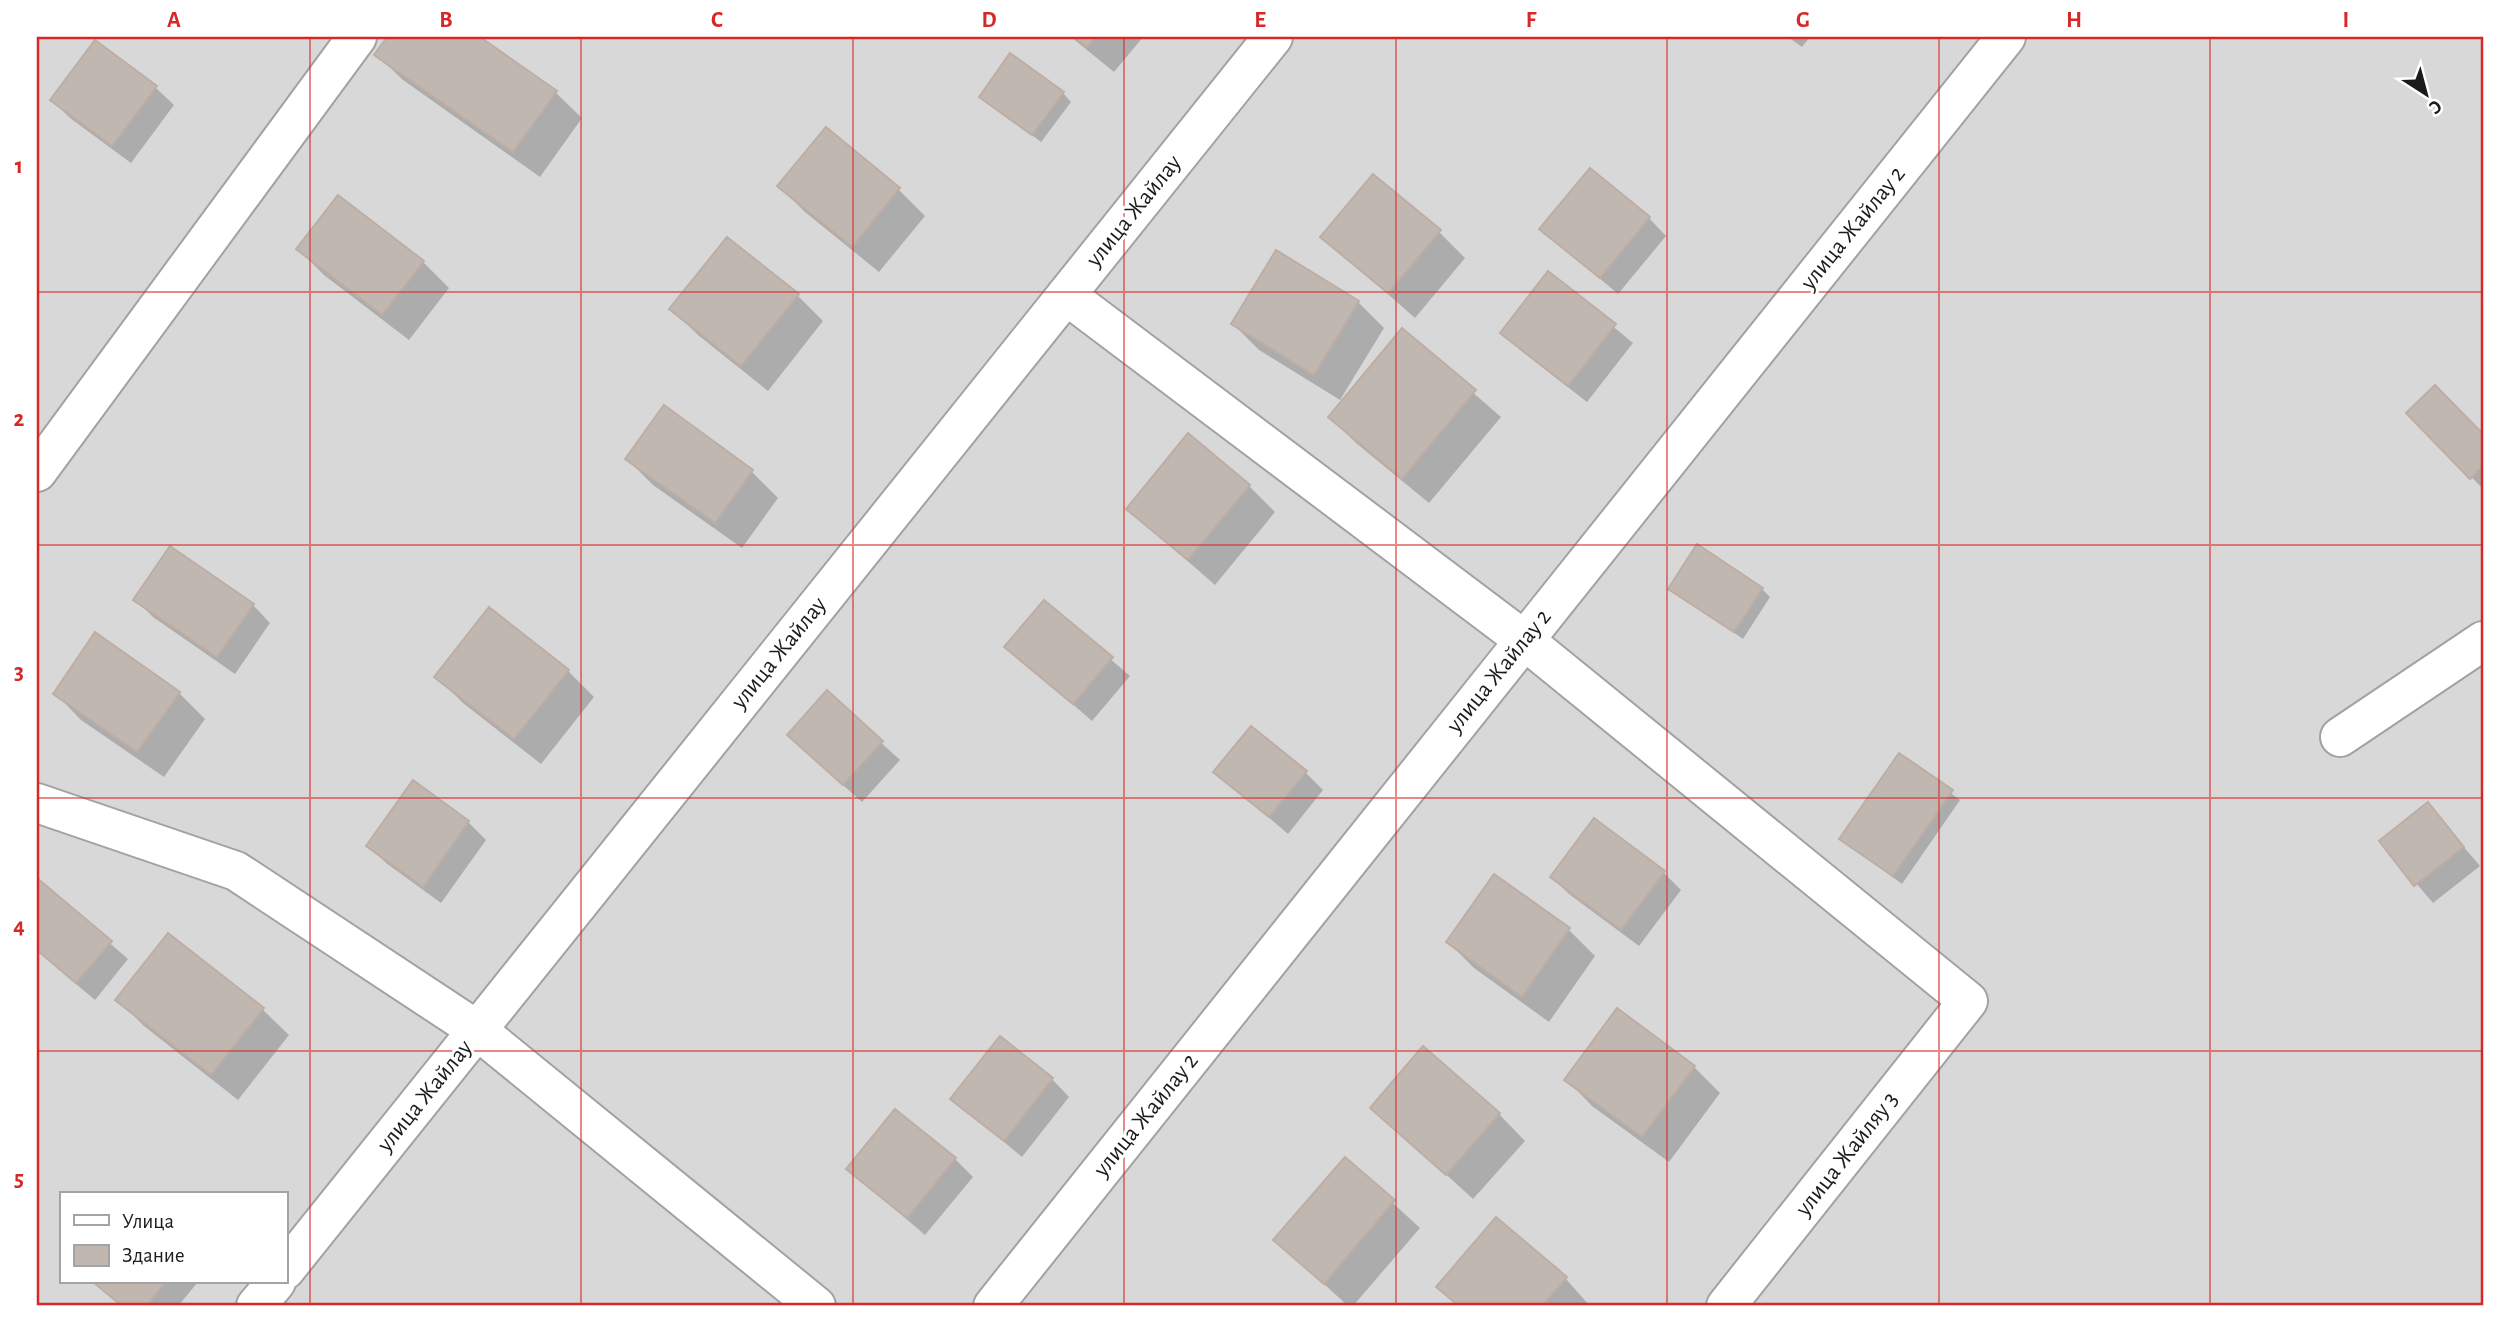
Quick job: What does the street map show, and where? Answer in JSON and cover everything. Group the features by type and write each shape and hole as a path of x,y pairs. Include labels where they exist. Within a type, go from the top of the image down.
{"street":[{"path":"37,472 357,37"},
{"name":"улица Жайлау","path":"287,1268 1273,37"},
{"name":"улица Жайлау 2","path":"993,1306 2006,37"},
{"path":"1066,295 1524,640"},
{"name":"улица Жайляу 3","path":"1524,640 1968,1001 1726,1306"},
{"path":"2340,737 2483,641"},
{"path":"37,803 236,871 477,1030 816,1306"},
{"path":"256,1306 274,1284"}],"shaded area":[{"path":"37,37 2483,37 2483,1306 37,1306"}],"building":[{"path":"387,37 480,37 557,91 513,152 374,55"},
{"path":"1074,37 1095,37 1087,47"},
{"path":"95,40 157,86 112,146 50,100"},
{"path":"1010,53 1064,92 1032,135 979,97"},
{"path":"826,127 900,188 852,247 777,186"},
{"path":"1590,168 1650,217 1600,278 1539,229"},
{"path":"1373,174 1441,230 1388,293 1320,237"},
{"path":"338,195 424,261 382,315 296,249"},
{"path":"727,237 799,294 741,366 669,309"},
{"path":"1276,250 1359,301 1314,375 1231,324"},
{"path":"1548,271 1616,324 1568,386 1500,333"},
{"path":"1402,328 1476,390 1402,479 1328,417"},
{"path":"2435,385 2483,434 2483,466 2470,479 2406,413"},
{"path":"664,405 753,470 715,523 625,459"},
{"path":"1188,433 1250,485 1188,560 1126,509"},
{"path":"1697,544 1763,588 1734,632 1668,589"},
{"path":"170,546 254,604 217,657 133,600"},
{"path":"1044,600 1113,657 1073,704 1004,647"},
{"path":"489,607 569,670 514,739 434,677"},
{"path":"95,632 180,692 137,752 53,694"},
{"path":"827,690 883,741 843,785 787,735"},
{"path":"1251,726 1307,771 1269,817 1213,772"},
{"path":"1899,753 1953,790 1893,876 1839,839"},
{"path":"413,780 469,821 423,887 366,846"},
{"path":"2428,802 2464,847 2414,886 2379,841"},
{"path":"1594,818 1665,871 1621,930 1550,877"},
{"path":"1494,874 1570,928 1522,997 1446,942"},
{"path":"37,878 112,941 76,983 37,950"},
{"path":"168,933 264,1008 211,1075 115,1000"},
{"path":"1617,1008 1695,1066 1642,1137 1564,1080"},
{"path":"1000,1036 1053,1078 1004,1141 950,1099"},
{"path":"1423,1046 1500,1113 1446,1175 1370,1108"},
{"path":"895,1109 956,1158 907,1218 846,1169"},
{"path":"1345,1157 1395,1200 1324,1284 1273,1240"},
{"path":"1496,1217 1567,1277 1542,1306 1459,1306 1436,1287"},
{"path":"95,1284 164,1284 146,1306 122,1306"}]}
